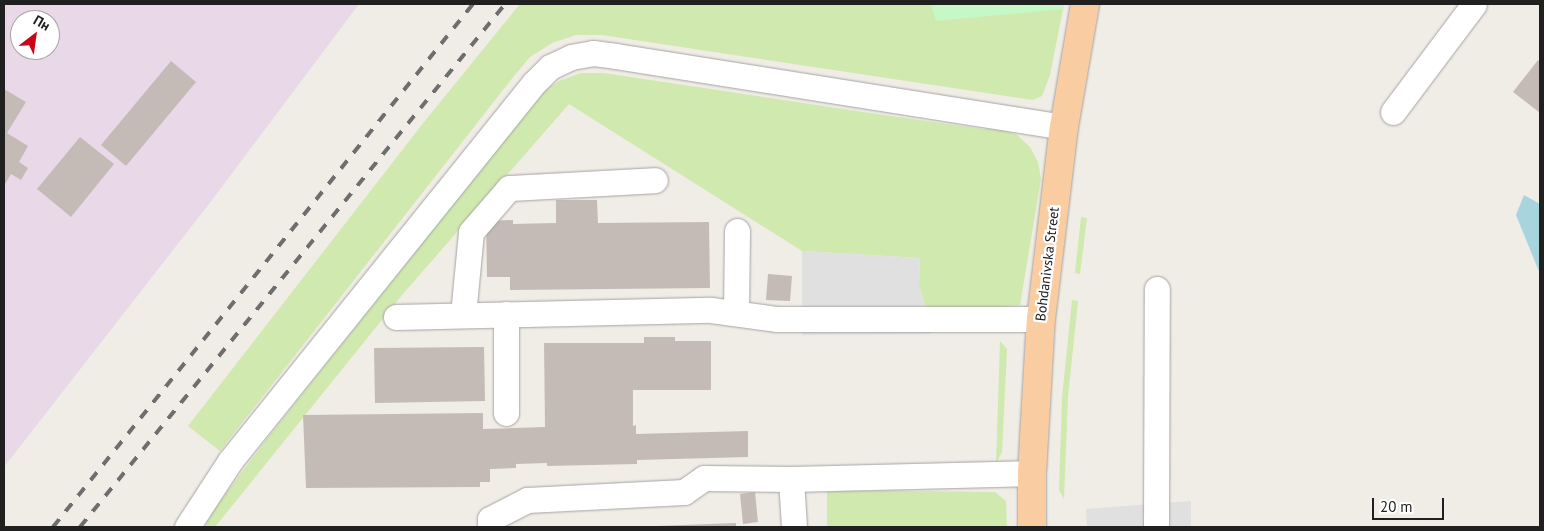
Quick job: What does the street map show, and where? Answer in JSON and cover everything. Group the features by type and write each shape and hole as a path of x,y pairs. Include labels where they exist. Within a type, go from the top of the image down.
{"main road":[{"name":"Bohdanivska Street","path":"1032,527 1032,473 1040,319 1064,128 1085,4"}],"lane":[{"path":"1393,112 1474,4"},
{"path":"187,527 230,461 528,91 550,67 571,57 593,53 616,56 1064,128"},
{"path":"463,315 471,232 509,188 655,180"},
{"path":"736,313 737,231"},
{"path":"1156,527 1157,289"},
{"path":"396,317 711,310 777,319 1040,319"},
{"path":"506,314 506,413"},
{"path":"490,527 490,519 527,500 684,492 704,478 791,479 1032,473"},
{"path":"791,479 794,527"}],"shaded area":[{"path":"4,4 359,4 212,200 4,467"},
{"path":"802,251 920,258 919,286 928,314 931,334 802,335"},
{"path":"1191,501 1191,527 1087,527 1086,509"}],"green space":[{"path":"520,4 1064,4 1050,75 1042,96 1033,100 602,35 576,35 552,43 530,57 514,76 220,451 188,426 424,122"},
{"path":"931,4 1064,4 1064,9 936,21"},
{"path":"581,73 604,73 983,129 1001,129 1017,135 1030,147 1038,162 1041,179 1020,305 928,314 919,286 920,258 802,251 569,104 402,295 215,527 206,527 211,513 269,436 540,94 559,81"},
{"path":"1081,217 1087,218 1080,274 1075,273"},
{"path":"1072,300 1078,301 1068,397 1064,499 1059,490 1062,398"},
{"path":"1000,341 1007,349 1002,452 996,464"},
{"path":"827,490 995,492 1006,501 1007,527 827,527"}],"water":[{"path":"1524,195 1540,204 1540,274 1516,215"}],"building":[{"path":"1538,60 1540,62 1540,113 1513,92"},
{"path":"171,61 196,82 126,166 101,145"},
{"path":"4,89 26,102 7,133 28,146 19,162 28,168 21,180 11,174 4,186"},
{"path":"80,137 114,164 71,217 37,189"},
{"path":"556,200 597,200 598,223 709,222 710,288 510,290 510,277 487,277 486,221 513,220 513,224 556,223"},
{"path":"768,274 792,276 790,301 766,300"},
{"path":"644,337 675,337 675,341 711,341 711,390 633,390 633,426 636,425 636,434 748,431 748,457 637,460 637,464 547,466 547,463 516,464 516,468 490,469 490,482 480,482 480,487 306,488 303,415 483,413 483,429 545,427 544,343 644,343"},
{"path":"484,347 485,401 375,403 374,348"},
{"path":"755,492 758,522 743,524 740,494"},
{"path":"736,523 736,527 655,527 655,526"}],"railway":[{"path":"53,527 473,4"},
{"path":"80,527 505,4"}]}
